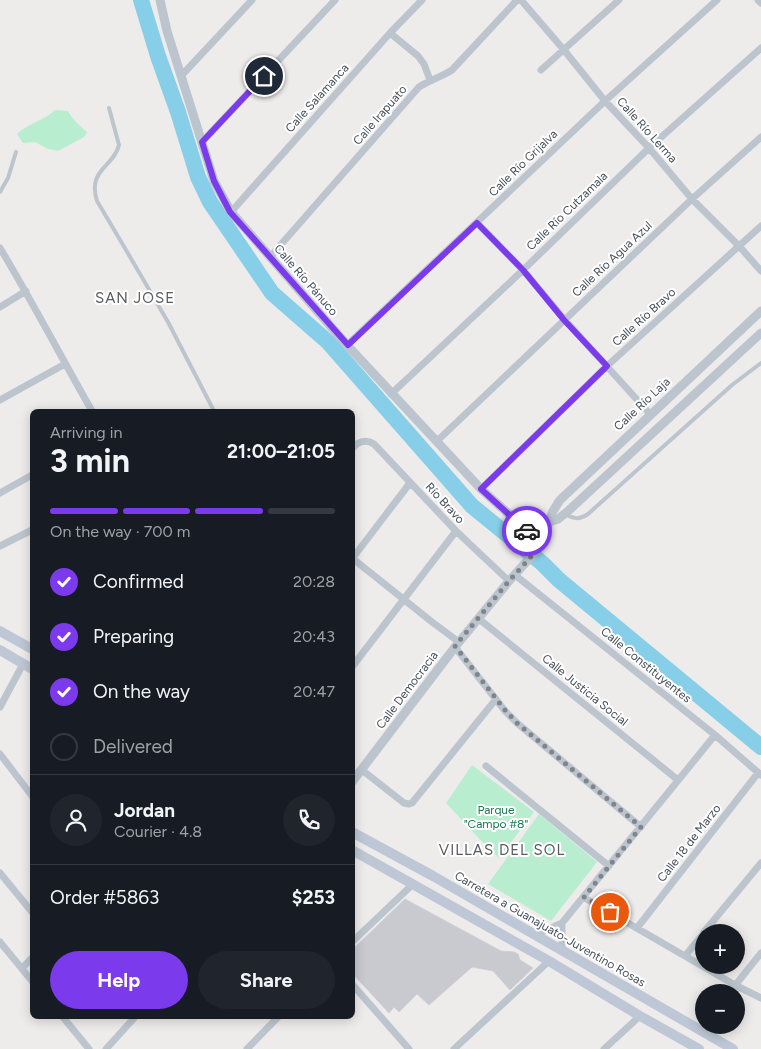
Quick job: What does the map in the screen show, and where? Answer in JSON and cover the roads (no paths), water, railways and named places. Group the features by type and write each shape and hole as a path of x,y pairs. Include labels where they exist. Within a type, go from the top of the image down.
{"main road":[{"path":"0,631 30,648"},
{"path":"0,650 28,666"},
{"name":"Carretera a Guanajuato-Juventino Rosas","path":"355,834 465,894 562,951 695,1023"},
{"path":"355,852 699,1049"},
{"path":"457,910 465,894"},
{"name":"Carretera a Guanajuato-Juventino Rosas","path":"714,1034 733,1049"}],"street":[{"path":"181,76 252,0"},
{"path":"202,142 336,0"},
{"name":"Calle Salamanca","path":"230,212 390,33 422,0"},
{"name":"Calle Irapuato","path":"270,257 419,87 452,70 517,0"},
{"name":"Calle Río Lerma","path":"521,0 605,101 649,148 692,199 761,271"},
{"path":"541,70 619,0"},
{"name":"Calle Río Grijalva","path":"348,345 605,101 717,0"},
{"path":"758,0 761,3"},
{"name":"Calle Río Pánuco","path":"160,1 167,31 214,181 230,212 391,394 539,547"},
{"path":"390,33 418,56 424,64 430,80"},
{"name":"Calle Río Cutzamala","path":"391,394 649,148 761,48"},
{"name":"Calle Río Agua Azul","path":"436,441 692,199 761,137"},
{"path":"477,223 523,270 564,320 650,414"},
{"name":"Calle Río Bravo","path":"481,489 607,366 761,226"},
{"path":"0,248 91,409"},
{"path":"0,307 26,292"},
{"name":"Calle Río Laja","path":"515,574 539,547 560,500 761,311"},
{"path":"549,522 565,514 761,333"},
{"path":"0,400 65,364"},
{"name":"Río Bravo","path":"355,446 366,440 374,444 456,531 515,574"},
{"path":"0,493 30,476"},
{"path":"355,555 386,512 410,483"},
{"path":"0,546 30,531"},
{"path":"355,663 456,531"},
{"path":"355,560 457,644 475,674 517,723 641,827"},
{"name":"Calle Democracia","path":"355,778 457,644 515,574"},
{"name":"Calle Constituyentes","path":"515,574 715,735 760,774"},
{"name":"Calle Justicia Social","path":"478,618 678,780"},
{"path":"0,707 28,666"},
{"path":"362,770 404,803 412,803 496,699"},
{"path":"535,934 562,923 715,735"},
{"path":"0,754 30,793"},
{"path":"486,766 608,866"},
{"name":"Calle 18 de Marzo","path":"638,928 760,774"},
{"path":"711,924 761,863"},
{"path":"2,878 30,910"},
{"path":"355,939 412,885"},
{"path":"584,897 732,984"},
{"path":"562,923 562,951"},
{"path":"0,942 30,978"},
{"path":"685,956 695,944"},
{"path":"737,984 761,953"},
{"path":"22,968 30,960"},
{"path":"454,1049 548,961"},
{"path":"355,987 409,1049"},
{"path":"745,991 761,998"},
{"path":"604,1049 640,1016"},
{"path":"64,1019 88,1049"},
{"path":"106,1049 133,1019"},
{"path":"247,1049 276,1019"}],"lane":[{"path":"109,108 119,145 118,150 97,176 94,194 96,201 168,322 213,409"},
{"path":"0,192 8,178 16,152"},
{"path":"565,514 573,518 588,514 732,385 761,362"}],"waterway":[{"path":"141,0 198,177 210,202 272,293 328,342 472,506 761,747"}],"district":[{"name":"SAN JOSE","path":"135,298"},
{"name":"VILLAS DEL SOL","path":"502,850"}],"park label":[{"name":"Parque \"Campo #8\"","path":"496,817"}]}
